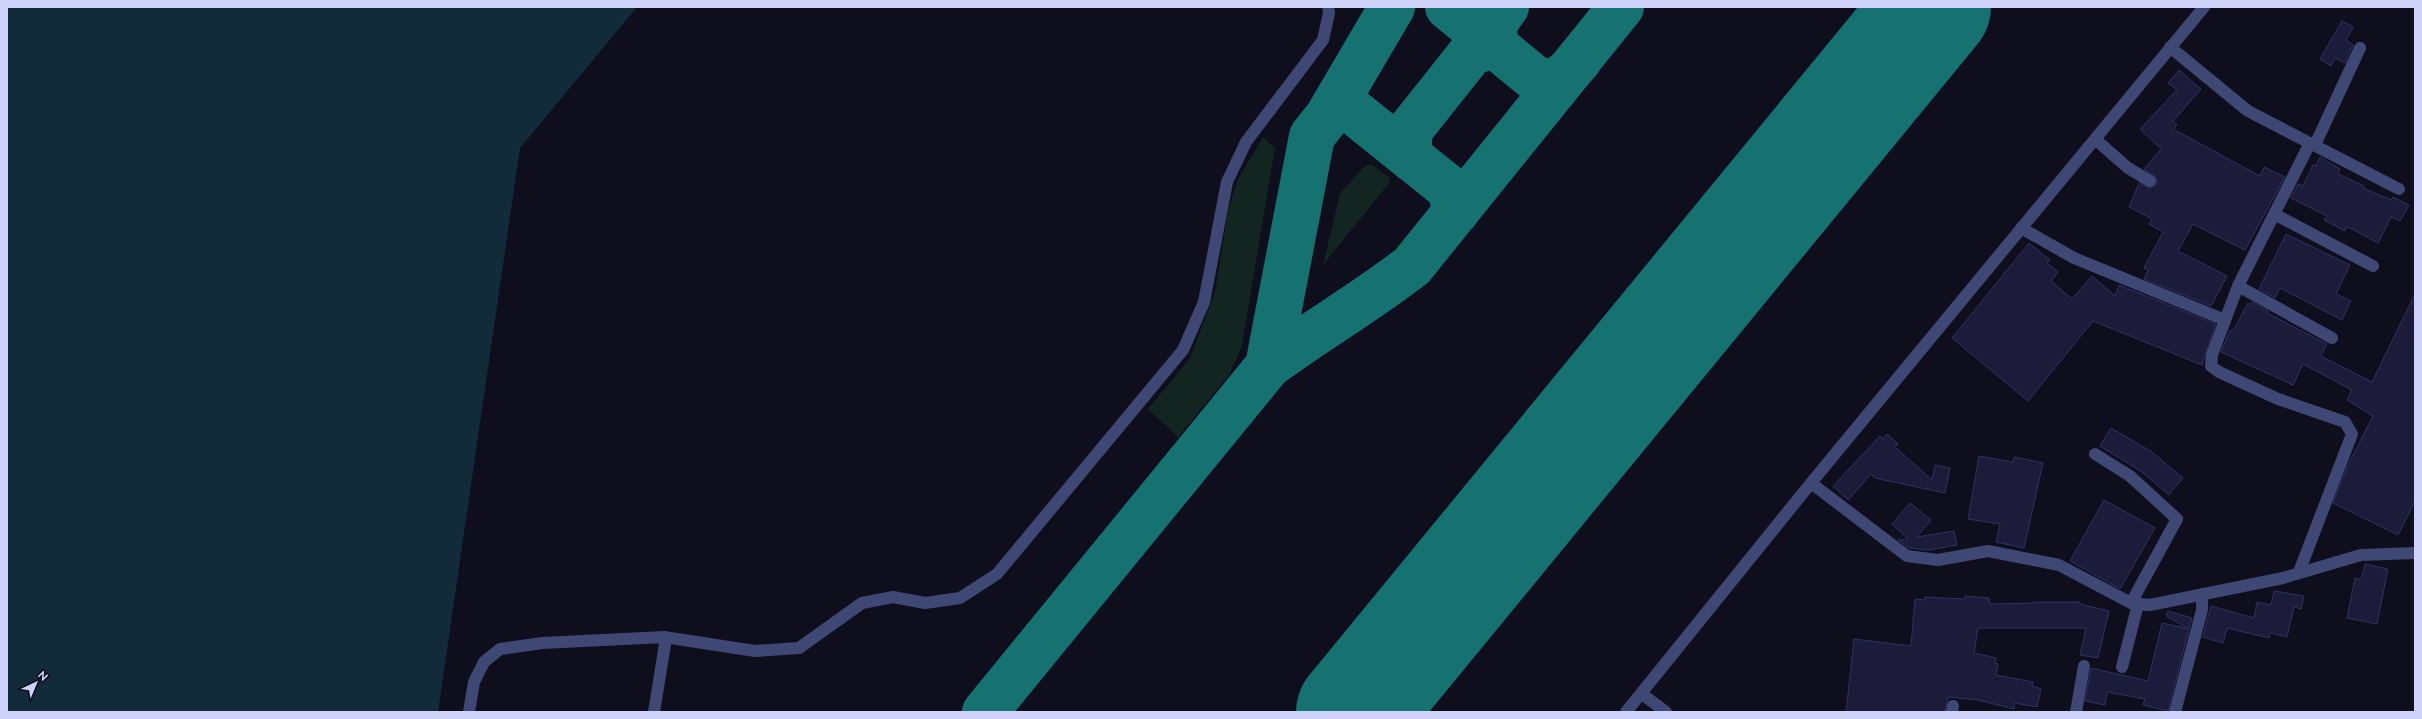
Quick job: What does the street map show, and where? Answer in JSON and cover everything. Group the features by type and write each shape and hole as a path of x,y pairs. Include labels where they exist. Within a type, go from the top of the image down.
{"street":[{"path":"469,712 474,682 484,662 500,649 542,643 666,638 755,651 799,648 862,603 893,597 925,602 960,598 997,574 1183,350 1204,302 1227,182 1246,142 1323,40 1329,13 1328,7"},
{"path":"1626,712 1811,483 2204,7"},
{"path":"2170,48 2248,111 2399,189"},
{"path":"2299,572 2352,434 2345,422 2278,399 2219,372 2212,366 2212,355 2238,286 2360,48"},
{"path":"2095,139 2128,168 2150,181"},
{"path":"2274,214 2373,266"},
{"path":"2021,228 2074,258 2226,320"},
{"path":"2238,286 2332,338"},
{"path":"2095,454 2130,476 2177,519 2134,603 2122,667"},
{"path":"1811,483 1907,556 1938,560 1988,551 2059,565 2134,603 2150,605 2283,578 2299,572 2361,555 2415,553"},
{"path":"2175,712 2202,610 2202,594"},
{"path":"654,712 666,638"},
{"path":"2076,712 2084,666"},
{"path":"1642,694 1666,712"}],"green space":[{"path":"1263,137 1275,148 1242,346 1229,375 1178,437 1148,409 1190,358 1215,292 1228,211 1237,181"},
{"path":"1371,164 1389,177 1390,182 1323,265 1340,193 1365,166"}],"water":[{"path":"7,7 637,7 520,148 438,712 7,712"}],"building":[{"path":"2342,21 2353,27 2346,40 2353,45 2345,63 2335,58 2331,66 2320,59"},
{"path":"2179,70 2201,89 2173,121 2177,125 2173,129 2260,176 2264,167 2285,177 2245,250 2193,224 2178,251 2227,276 2211,306 2144,279 2148,270 2144,268 2163,232 2149,224 2152,219 2129,207 2139,183 2150,188 2157,184 2156,177 2144,169 2161,149 2140,129 2177,90 2168,83"},
{"path":"2320,157 2340,169 2338,174 2364,186 2363,188 2391,200 2393,197 2409,205 2400,221 2391,217 2378,243 2352,229 2346,227 2345,231 2324,220 2327,216 2291,198 2298,184 2303,186 2313,165 2316,166"},
{"path":"2286,234 2350,265 2336,294 2351,301 2342,320 2280,288 2275,298 2259,289"},
{"path":"2029,243 2050,260 2047,263 2058,272 2051,281 2072,299 2092,276 2115,296 2119,285 2216,324 2202,365 2093,321 2028,401 1952,338"},
{"path":"2415,294 2415,501 2398,535 2333,503 2348,465 2373,416 2347,400 2352,390 2303,364 2293,385 2221,352 2230,330 2233,331 2248,303 2251,305 2252,302 2268,311 2267,313 2327,344 2321,356 2372,382"},
{"path":"2111,428 2152,452 2183,478 2169,495 2142,472 2100,446"},
{"path":"1887,434 1898,444 1895,447 1932,480 1935,465 1950,468 1945,493 1875,478 1871,474 1848,500 1833,486 1880,436 1883,439"},
{"path":"1979,456 2013,462 2014,457 2043,463 2024,548 1996,542 2000,524 1968,519"},
{"path":"2104,500 2155,528 2120,589 2070,561"},
{"path":"1910,503 1931,520 1917,537 1954,531 1957,545 1929,550 1909,548 1898,540 1908,539 1892,524"},
{"path":"2365,564 2388,569 2377,624 2347,618 2355,578 2361,580"},
{"path":"2274,591 2304,596 2301,609 2294,607 2287,637 2270,633 2269,638 2227,628 2223,643 2203,637 2211,606 2254,618 2257,602 2271,605"},
{"path":"1965,596 1989,598 1990,604 2080,602 2080,604 2109,611 2098,658 2080,655 2086,628 1978,628 1974,653 1996,658 1995,663 1998,664 1996,675 2033,682 2032,686 2041,689 2037,707 2015,703 2014,709 1978,700 1948,697 1945,712 1846,712 1854,639 1911,646 1915,599 1925,600 1925,597 1965,599"},
{"path":"2168,611 2192,618 2189,629 2166,616"},
{"path":"2162,623 2189,629 2168,711 2143,705 2145,699 2107,692 2105,705 2085,701 2091,668 2148,681"}],"taxiway":[{"path":"1268,366 1312,136 1328,116 1392,7"},
{"path":"1448,7 1538,81 1545,82 1562,77 1579,60"},
{"path":"1499,49 1494,32 1496,22 1506,7"},
{"path":"985,712 1268,366 1377,292 1412,266 1621,7"},
{"path":"1412,159 1409,147 1409,131 1471,53 1487,47 1499,49"},
{"path":"1328,116 1340,109 1354,112 1450,189 1456,212"}],"runway":[{"path":"1354,712 1933,7"}]}
